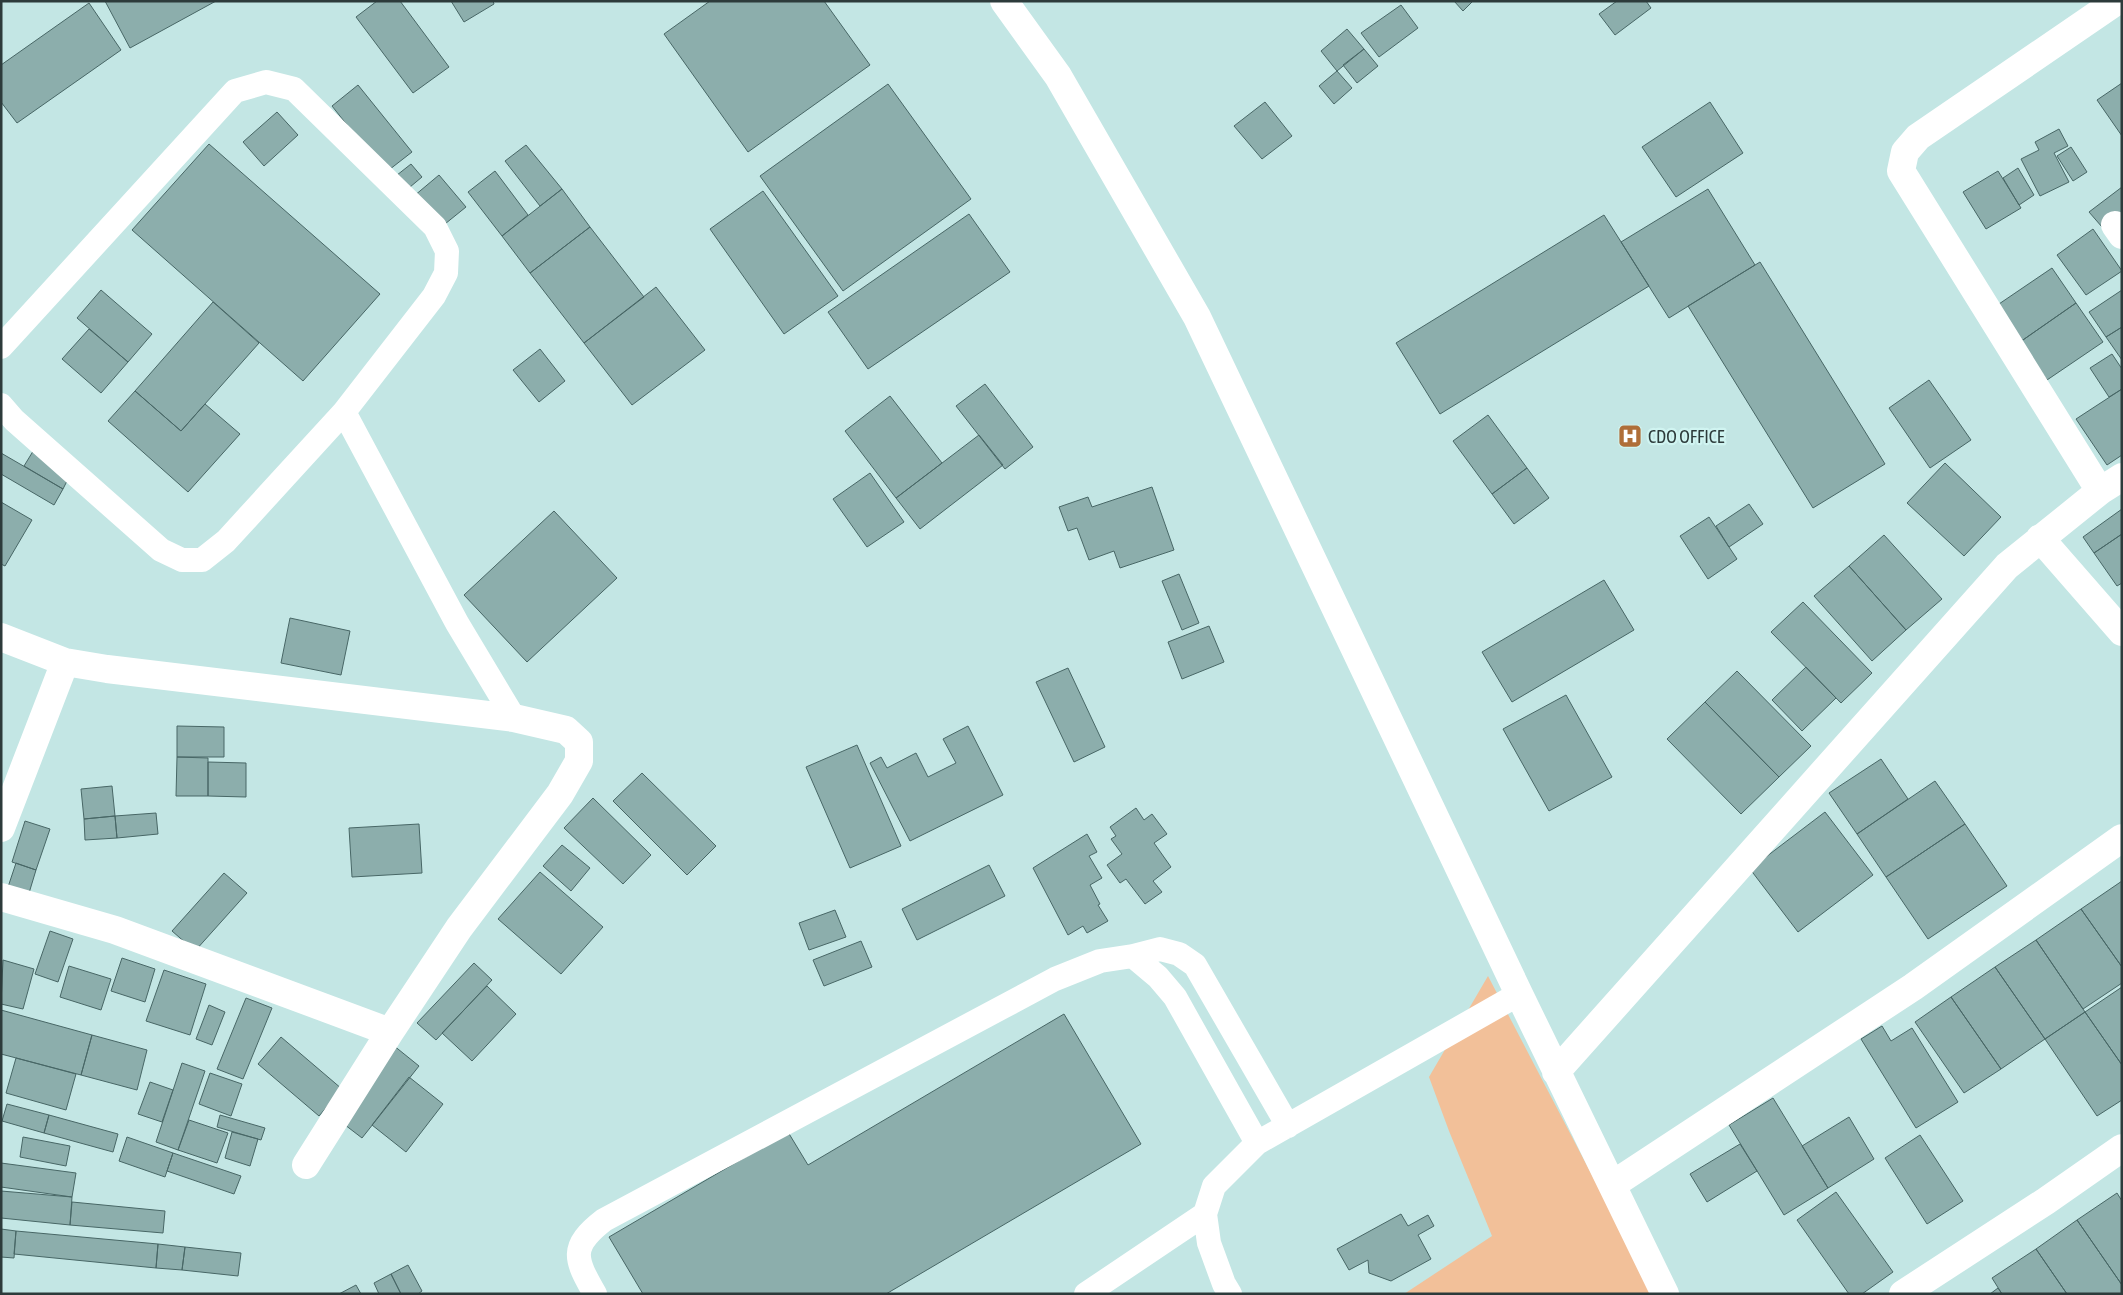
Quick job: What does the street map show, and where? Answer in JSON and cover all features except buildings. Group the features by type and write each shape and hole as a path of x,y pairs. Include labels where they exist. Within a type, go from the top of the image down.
{"street":[{"path":"1556,1072 2007,566 2040,538 2111,484 1901,171 1905,152 1918,137 2117,1"},
{"path":"1006,2 1058,76 1197,317 1556,1072 1665,1294"},
{"path":"2040,538 2122,632"},
{"path":"1,637 65,662 117,670 514,718 566,730 579,742 579,761 560,794 459,928 390,1032 306,1165"},
{"path":"1,828 65,662"},
{"path":"1612,1185 1913,987 2122,838"},
{"path":"1,898 115,930 390,1032"},
{"path":"1902,1294 2046,1201 2122,1148"}],"lane":[{"path":"1,347 235,92 266,82 294,89 435,227 447,251 446,273 434,296 344,412 226,541 202,560 182,560 161,550 14,420 1,405"},
{"path":"344,412 457,623 514,718"},
{"path":"595,1294 580,1267 579,1247 588,1233 604,1220 1055,979 1100,961 1133,956 1160,949 1179,954 1195,965 1288,1126"},
{"path":"1133,956 1158,977 1175,998 1257,1143"},
{"path":"1230,1294 1224,1284 1209,1243 1205,1214 1214,1186 1257,1143 1519,994"},
{"path":"1086,1294 1205,1214"}],"shaded area":[{"path":"1488,976 1654,1294 1404,1294 1492,1236 1429,1077"}],"place":[{"name":"CDO OFFICE","path":"1630,436"}]}
